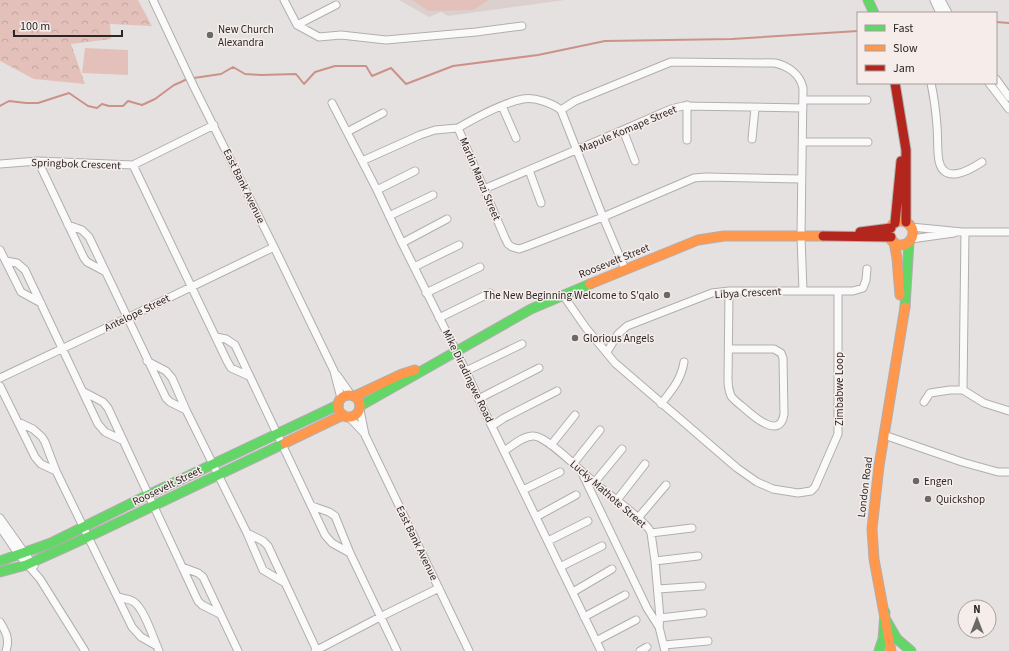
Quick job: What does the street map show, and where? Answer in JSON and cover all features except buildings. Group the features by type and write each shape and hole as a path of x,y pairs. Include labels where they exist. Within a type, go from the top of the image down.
{"street":[{"name":"East Bank Avenue","path":"153,0 194,87 334,371 353,396"},
{"path":"285,0 297,25 319,37 341,35 386,40 476,32 522,26"},
{"path":"868,0 874,12"},
{"path":"934,0 939,11"},
{"path":"942,0 948,12"},
{"path":"297,25 336,5"},
{"path":"625,269 561,110 576,101 675,61 775,63 791,69 802,82 802,291"},
{"path":"997,80 1009,97"},
{"path":"895,84 906,150 909,225 913,233 910,241"},
{"path":"932,84 937,120 938,159 941,168 948,173 962,173 968,172 982,162"},
{"path":"990,84 1009,110"},
{"name":"Martin Manzi Street","path":"561,110 550,103 531,99 522,99 502,106 458,128 508,244 515,248 519,249 529,246 698,177 801,179"},
{"path":"803,100 867,100"},
{"name":"Mike Diradingwe Road","path":"332,103 377,190 426,293 466,371 601,651"},
{"path":"687,105 687,140"},
{"name":"Mapule Komape Street","path":"484,189 671,109 687,105 755,108 803,108"},
{"path":"502,106 516,138"},
{"path":"752,139 755,108"},
{"path":"347,132 383,113"},
{"name":"Springbok Crescent","path":"0,164 38,161 133,165 214,125"},
{"path":"362,161 420,135 435,130 458,128"},
{"path":"623,130 635,161"},
{"name":"London Road","path":"902,325 897,258 893,233 904,132"},
{"path":"803,142 868,142"},
{"path":"38,161 86,260 104,271"},
{"path":"133,165 232,368 249,376"},
{"path":"529,170 541,203"},
{"path":"377,190 415,171"},
{"path":"389,216 433,195"},
{"path":"402,243 447,219"},
{"path":"963,232 910,241 902,244 893,233 899,222 909,225 963,232 1009,232"},
{"path":"68,225 86,233 166,398 170,402 186,410"},
{"path":"963,232 963,390"},
{"name":"Roosevelt Street","path":"360,408 532,309 684,245 724,236 822,236 893,233"},
{"name":"London Road","path":"891,651 886,616 874,559 872,529 874,494 905,309 907,257 910,241"},
{"path":"414,267 459,245"},
{"name":"Antelope Street","path":"0,378 274,247"},
{"path":"0,250 21,292 41,303"},
{"path":"6,261 17,263 23,267 101,428 105,432 122,440"},
{"path":"426,293 480,267"},
{"name":"Libya Crescent","path":"606,352 618,334 627,326 712,294 729,291 853,291 863,288 866,280 867,269"},
{"path":"728,349 774,349 781,353 783,358 784,414 780,423 772,425 763,424 733,398 728,386 728,349 729,291"},
{"name":"Zimbabwe Loop","path":"563,295 586,328 622,370 727,460 757,482 773,489 792,493 805,493 811,491 815,486 838,434 838,292"},
{"path":"439,318 490,293"},
{"path":"216,337 226,339 235,345 328,539 350,553"},
{"path":"466,371 522,344"},
{"path":"147,361 170,374 212,465 247,533 263,570 285,583"},
{"path":"661,404 679,380 684,362"},
{"name":"Roosevelt Street","path":"353,396 402,374 431,366"},
{"path":"479,400 539,368"},
{"name":"East Bank Avenue","path":"334,371 340,402"},
{"path":"0,386 38,462 56,471"},
{"path":"924,402 930,393 963,390 984,403 1009,411"},
{"path":"492,426 504,418 557,391"},
{"path":"84,392 106,405 198,601 202,605 220,614"},
{"path":"346,396 353,396 359,400 360,408 354,416 346,416 340,412 340,402 346,396"},
{"name":"Roosevelt Street","path":"0,561 51,543 340,402"},
{"name":"East Bank Avenue","path":"360,408 365,435 440,588 469,651"},
{"path":"551,445 575,415"},
{"name":"East Bank Avenue","path":"346,416 365,435"},
{"name":"Roosevelt Street","path":"0,572 29,564 88,538 282,444 346,416"},
{"path":"18,422 33,429 42,437 56,471 88,538 119,597 129,621 136,633 158,648"},
{"path":"573,464 600,430"},
{"path":"884,434 962,462 998,472 1009,472"},
{"name":"Lucky Mathote Street","path":"504,451 531,436 540,437 594,483 617,500 646,526 651,534 655,561 660,618 659,627 664,648"},
{"path":"594,483 622,449"},
{"path":"617,500 645,464"},
{"path":"581,471 647,608 659,627"},
{"path":"523,490 560,472"},
{"path":"638,518 666,485"},
{"path":"536,517 576,495"},
{"path":"312,506 329,512 335,516 350,553 397,651"},
{"path":"0,518 21,554"},
{"path":"548,541 588,521"},
{"path":"0,527 29,564 38,572 40,579 85,651"},
{"path":"651,534 692,528"},
{"path":"247,533 266,544 316,651 380,617 440,588"},
{"path":"560,567 602,546"},
{"path":"655,561 698,556"},
{"path":"182,567 198,573 203,577 238,651"},
{"path":"573,592 612,569"},
{"path":"658,589 702,586"},
{"path":"584,617 625,595"},
{"path":"119,597 137,604 158,648"},
{"path":"660,618 703,614"},
{"path":"879,651 883,639 886,616"},
{"path":"886,616 897,639 911,651"},
{"path":"596,641 636,620"},
{"path":"0,622 8,636 6,651"},
{"path":"664,648 708,641"},
{"path":"640,651 647,648"}],"shaded area":[{"path":"399,0 565,0 448,16 441,12 429,17"}],"green space":[{"path":"0,0 138,0 152,26 110,24 111,39 71,44 85,84 34,79 0,61"},
{"path":"412,0 489,0 473,10 429,11"},
{"path":"85,48 128,50 128,75 82,73"}],"waterway":[{"path":"997,22 1009,23"},
{"path":"0,106 9,101 38,103 69,93 88,106 97,108 102,104 109,106 123,106 128,101 142,105 155,99 174,85 187,79 221,74 233,67 245,74 296,74 304,84 315,72 335,66 366,66 372,76 391,68 406,84 453,66 538,55 605,41 732,39 857,31"}],"traffic: fast":[{"path":"868,0 874,12"},
{"path":"905,307 909,242"},
{"path":"360,406 531,309 590,284"},
{"path":"0,561 51,543 148,495 338,405"},
{"path":"0,572 26,565 88,537 285,443"},
{"path":"879,651 883,639 885,612"},
{"path":"886,620 897,639 911,651"}],"traffic: slow":[{"path":"901,221 909,225 913,233 909,241 901,245 893,241 889,233 893,225 901,221"},
{"path":"590,284 698,240 724,236 823,236"},
{"path":"894,242 900,295"},
{"path":"891,651 874,559 872,529 879,466 905,307"},
{"path":"355,396 402,374 415,370"},
{"path":"349,395 357,398 360,406 357,414 349,417 341,414 338,406 341,398 349,395"},
{"path":"285,443 343,415"}],"traffic: jam":[{"path":"895,84 906,150 906,222"},
{"path":"895,223 901,161"},
{"path":"860,232 891,228"},
{"path":"823,236 891,237"}],"place":[{"name":"New Church Alexandra","path":"210,35"},
{"name":"The New Beginning Welcome to S'qalo","path":"667,295"},
{"name":"Glorious Angels","path":"575,338"},
{"name":"Engen","path":"916,481"},
{"name":"Quickshop","path":"928,499"}]}
